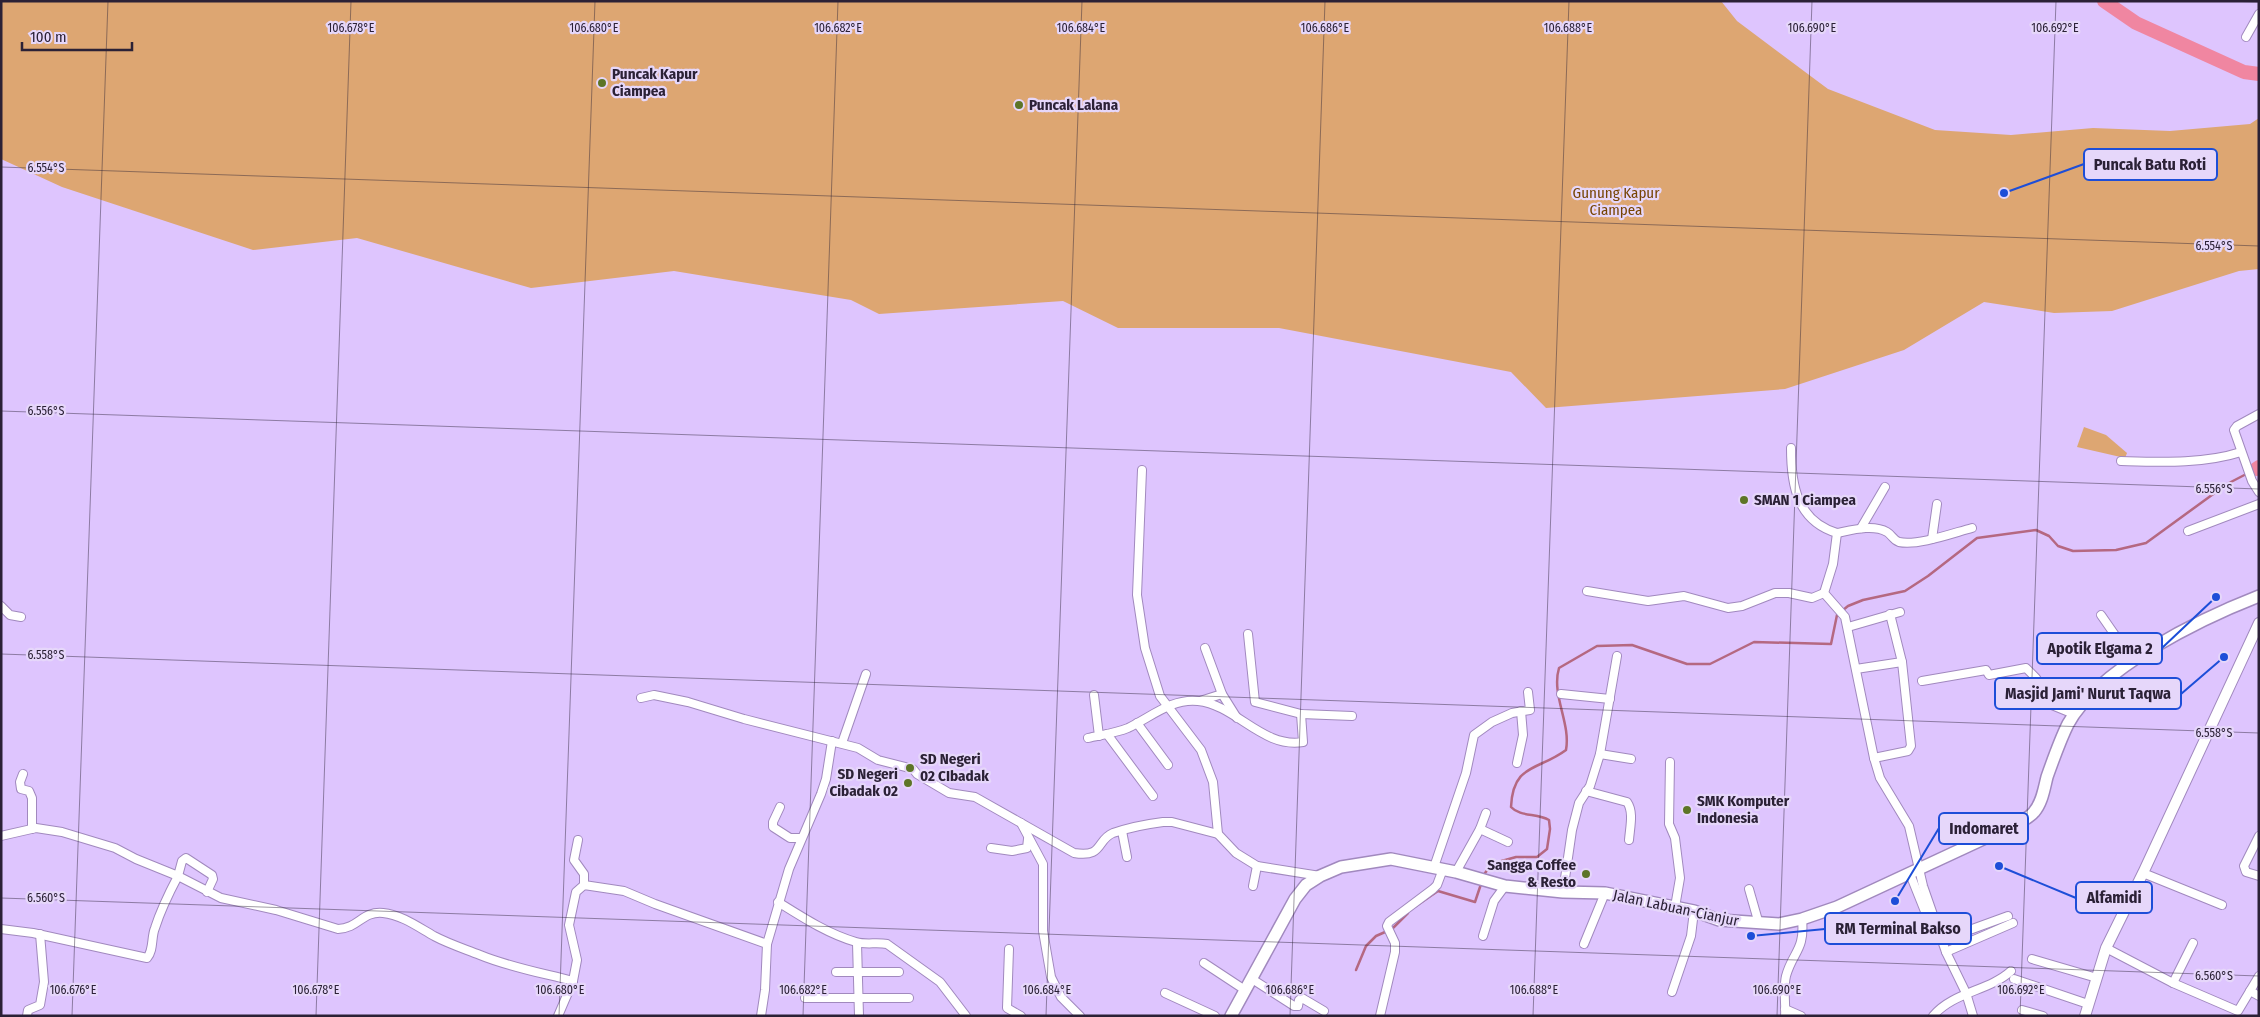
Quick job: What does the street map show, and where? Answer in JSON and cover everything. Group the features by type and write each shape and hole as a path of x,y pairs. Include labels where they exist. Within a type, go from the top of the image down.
{"highway":[{"name":"Jalan Labuan-Cianjur","path":"1231,1016 1295,899 1306,885 1320,876 1341,867 1391,859 1456,872 1505,886 1563,892 1605,893 1694,911 1719,920 1759,924 1779,924 1802,920 1837,907 2022,822 2034,812 2041,800 2048,775 2067,726 2074,714 2096,690 2158,644 2196,624 2259,596"}],"main road":[{"path":"2085,1016 2106,948 2144,873 2258,624"}],"street":[{"path":"2246,37 2259,14"},
{"path":"2259,414 2237,426 2234,430 2247,468 2259,492"},
{"path":"1791,448 1794,481 1806,512 1812,521 1820,527 1837,533 1861,528 1886,531 1898,542 1932,539 1972,528"},
{"path":"2121,461 2183,460 2229,456 2241,452"},
{"path":"1142,470 1137,595 1145,648 1160,696 1202,750 1213,782 1218,834"},
{"path":"1861,528 1885,487"},
{"path":"1932,539 1937,504"},
{"path":"2188,531 2259,504"},
{"path":"1824,593 1833,564 1837,533"},
{"path":"1587,591 1648,601 1684,596 1728,608 1742,606 1775,593 1789,593 1812,598 1824,593"},
{"path":"1824,593 1842,613 1848,627 1874,758 1880,778 1909,826 1914,872 1934,934 1940,931 1946,952 1966,993 1973,1016"},
{"path":"1,606 10,615 21,616"},
{"path":"1848,627 1900,612"},
{"path":"1874,758 1910,749 1902,662 1890,614"},
{"path":"2101,615 2133,661"},
{"path":"1248,634 1255,702 1301,714 1352,716"},
{"path":"1205,648 1222,694 1238,720"},
{"path":"1563,892 1578,803 1590,786 1600,754 1617,656"},
{"path":"1856,668 1902,662"},
{"path":"1922,681 1986,670 1989,676 2026,668 2036,678 2052,705 2074,714"},
{"path":"842,743 866,674"},
{"path":"1380,1016 1396,952 1389,930 1395,916 1437,885 1439,868 1466,773 1474,735 1492,722 1531,709 1528,692"},
{"path":"1200,701 1222,694"},
{"path":"1561,694 1610,698"},
{"path":"1094,695 1098,736"},
{"path":"641,698 654,696 688,702 725,714 858,748 878,760 912,769 949,793 975,797 1067,850 1080,854 1092,853 1098,849 1110,834 1172,822 1218,834 1236,853 1257,866 1320,876"},
{"path":"1088,738 1126,729 1182,701 1200,701 1217,706 1238,720 1275,739 1297,743 1303,742 1301,714"},
{"path":"1517,763 1523,735 1521,711"},
{"path":"1137,723 1168,765"},
{"path":"1107,734 1153,796"},
{"path":"761,1016 765,990 767,944 778,902 801,838 814,814 821,794 826,778 832,741"},
{"path":"1600,754 1631,759"},
{"path":"1670,762 1669,824 1675,838 1680,878 1675,907"},
{"path":"23,774 20,782 21,789 29,791 32,798 32,829"},
{"path":"1586,792 1627,802 1630,807 1631,816 1629,840"},
{"path":"780,806 773,827 790,838 801,838"},
{"path":"1456,872 1480,829 1486,813"},
{"path":"1021,823 1043,864 1044,931 1052,977 1061,997 1080,1016"},
{"path":"1,836 32,829 62,832 115,848 136,859 178,876 221,898 276,910 338,929 349,928 371,913 393,914 436,937 483,957 572,980"},
{"path":"1480,829 1508,842"},
{"path":"1122,831 1127,857"},
{"path":"991,848 1017,851 1027,848 1028,839"},
{"path":"558,1016 572,980 577,960 569,925 576,892 584,885 584,874 574,860 578,840"},
{"path":"2258,840 2244,869 2246,872 2259,876"},
{"path":"1,929 40,934 147,958 151,952 153,931 160,911 178,876 182,861 186,858 212,875 213,879 208,892"},
{"path":"1253,886 1257,866"},
{"path":"2144,873 2222,905"},
{"path":"584,885 624,891 767,944"},
{"path":"1483,936 1494,901 1505,886"},
{"path":"1749,889 1759,924"},
{"path":"1584,944 1605,893"},
{"path":"778,902 800,917 857,942 887,944 940,982 966,1016"},
{"path":"1672,992 1691,936 1694,911"},
{"path":"1942,940 2008,916"},
{"path":"1801,1016 1785,1012 1786,978 1803,937 1802,920"},
{"path":"1946,952 2012,923"},
{"path":"27,1016 28,1010 40,1005 44,982 40,934"},
{"path":"857,942 859,1016"},
{"path":"2173,983 2193,943"},
{"path":"2106,948 2173,983 2237,1013 2259,976"},
{"path":"1009,949 1007,1008 1021,1016"},
{"path":"2032,959 2097,978"},
{"path":"1204,963 1245,990"},
{"path":"836,972 899,972"},
{"path":"1933,1016 1966,993 2013,975 2088,1004"},
{"path":"1252,979 1294,1006 1298,1006 1299,1000 1302,998 1324,1011"},
{"path":"2250,992 2259,996"},
{"path":"1165,993 1215,1016"},
{"path":"805,998 909,998"},
{"path":"2022,1010 2043,1016"}],"green space":[{"name":"Gunung Kapur Ciampea","path":"1,1 1721,1 1737,21 1828,89 1935,130 2011,135 2093,128 2170,131 2250,124 2259,118 2259,269 2239,271 2112,311 2054,313 1984,302 1904,350 1785,389 1546,408 1511,372 1279,328 1118,328 1063,301 879,314 851,300 674,271 531,288 357,238 253,250 62,187 1,159"},
{"path":"2084,427 2106,435 2127,453 2125,458 2077,447"}],"waterway":[{"path":"2104,1 2136,23 2244,72 2259,74"},
{"path":"1483,876 1490,866 1498,862 1516,857 1537,857 1547,849 1550,829 1549,820 1515,810 1511,807 1513,793 1516,782 1522,775 1566,750 1566,730 1557,688 1559,668 1597,646 1632,645 1687,664 1710,664 1754,642 1831,644 1837,615 1848,606 1863,600 1905,591 1928,576 1977,538 2036,530 2049,536 2058,546 2073,551 2116,550 2146,543 2227,484 2256,469"},
{"path":"1416,906 1438,891 1475,902 1481,884"},
{"path":"1356,970 1366,946 1376,936 1392,929 1408,913"}],"place":[{"name":"Puncak Kapur Ciampea","path":"602,83"},
{"name":"Puncak Lalana","path":"1019,105"},
{"name":"Puncak Batu Roti","path":"2004,193"},
{"name":"SMAN 1 Ciampea","path":"1744,500"},
{"name":"Apotik Elgama 2","path":"2216,597"},
{"name":"Masjid Jami' Nurut Taqwa","path":"2224,657"},
{"name":"SD Negeri 02 CIbadak","path":"910,768"},
{"name":"SD Negeri Cibadak 02","path":"908,783"},
{"name":"SMK Komputer Indonesia","path":"1687,810"},
{"name":"Alfamidi","path":"1999,866"},
{"name":"Sangga Coffee & Resto","path":"1586,874"},
{"name":"Indomaret","path":"1895,901"},
{"name":"RM Terminal Bakso","path":"1751,936"}]}
